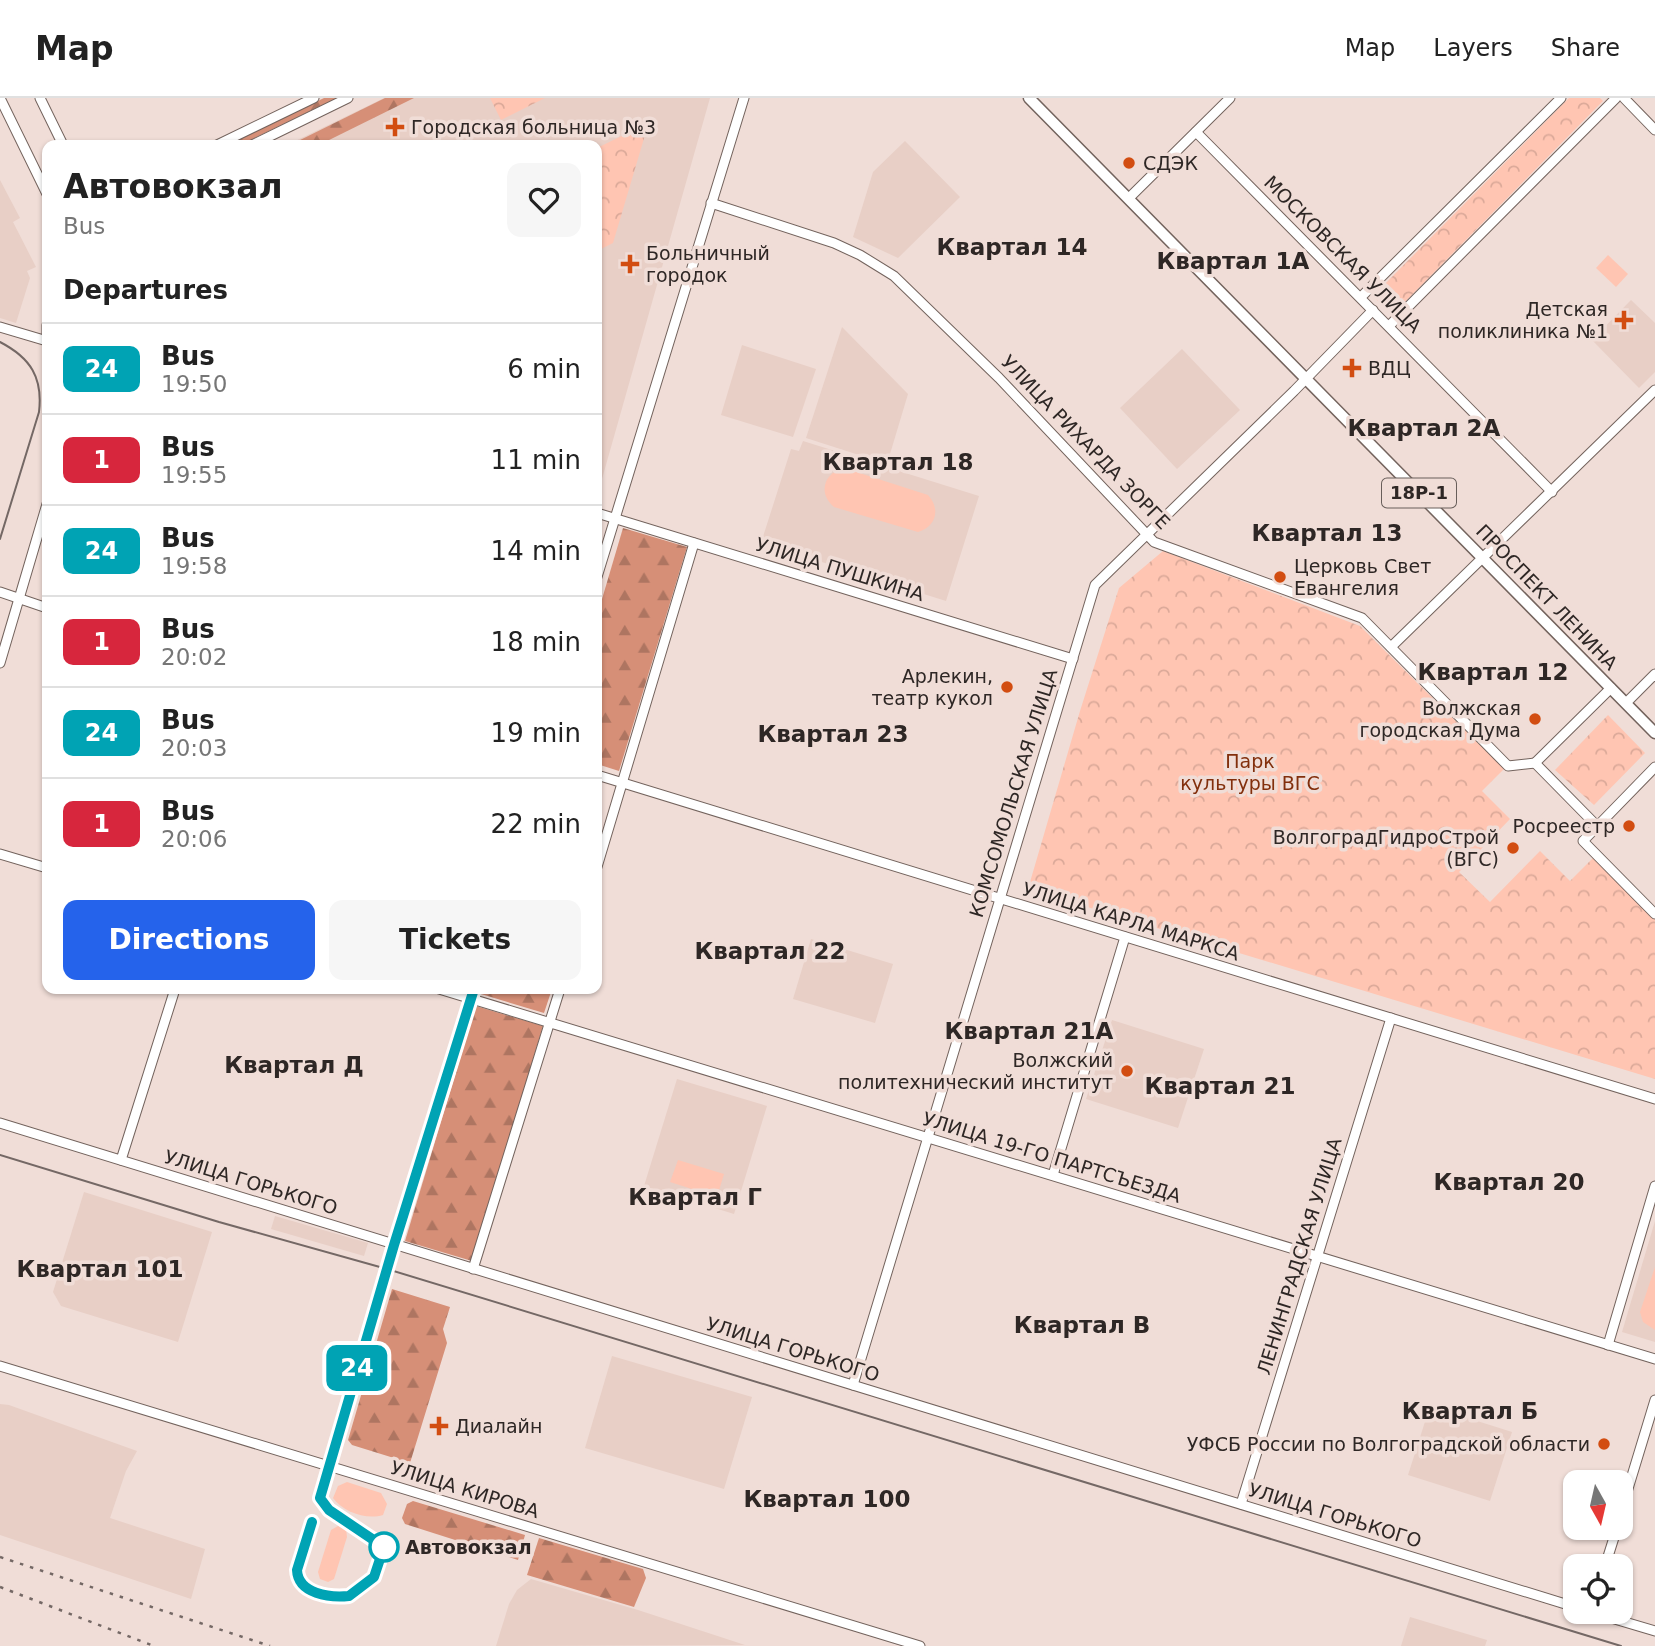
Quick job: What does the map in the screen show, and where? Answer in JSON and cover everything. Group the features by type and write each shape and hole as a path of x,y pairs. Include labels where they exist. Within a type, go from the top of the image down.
{"main road":[{"name":"ПРОСПЕКТ ЛЕНИНА","path":"1029,98 1655,733"}],"street":[{"path":"0,98 42,184"},
{"path":"40,98 61,140"},
{"path":"227,140 314,98"},
{"path":"262,140 348,98"},
{"path":"602,560 744,98"},
{"path":"1129,198 1230,98"},
{"path":"1361,297 1561,98"},
{"path":"1389,326 1616,98"},
{"path":"1623,98 1655,130"},
{"name":"МОСКОВСКАЯ УЛИЦА","path":"1196,132 1552,492"},
{"name":"УЛИЦА РИХАРДА ЗОРГЕ","path":"711,204 834,243 894,276 1032,411 1154,542 1362,618 1508,766 1535,763"},
{"name":"КОМСОМОЛЬСКАЯ УЛИЦА","path":"853,1385 1096,585 1373,310"},
{"path":"0,327 42,340"},
{"path":"1391,648 1655,390"},
{"name":"УЛИЦА ПУШКИНА","path":"602,514 1073,659"},
{"path":"0,663 42,521"},
{"path":"602,850 694,542"},
{"path":"0,593 42,606"},
{"path":"1626,703 1655,674"},
{"path":"1597,826 1535,763 1611,688"},
{"path":"1655,766 1583,841 1655,914"},
{"name":"УЛИЦА КАРЛА МАРКСА","path":"602,777 1655,1099"},
{"path":"0,854 42,867"},
{"path":"1053,1175 1125,937"},
{"path":"121,1160 173,994"},
{"path":"328,1465 472,994"},
{"name":"УЛИЦА 19-ГО ПАРТСЪЕЗДА","path":"472,994 550,1022 1655,1359"},
{"path":"473,1269 558,994"},
{"name":"ЛЕНИНГРАДСКАЯ УЛИЦА","path":"1241,1504 1391,1018"},
{"name":"УЛИЦА ГОРЬКОГО","path":"0,1124 1563,1603"},
{"path":"1608,1345 1655,1185"},
{"name":"УЛИЦА КИРОВА","path":"0,1366 920,1646"},
{"path":"1633,1472 1655,1400"},
{"path":"1629,1624 1655,1632"}],"shaded area":[{"name":"Больничный городок","path":"384,98 710,98 602,479 602,140 297,140"},
{"path":"905,141 960,197 898,258 853,237 873,172"},
{"path":"0,180 20,218 13,222 36,267 27,271 30,278 16,323 0,318"},
{"path":"1631,300 1655,323 1655,372 1639,388 1592,340"},
{"path":"842,327 908,394 887,464 806,438"},
{"path":"742,345 816,369 793,437 721,415"},
{"path":"1182,349 1240,410 1177,469 1120,408"},
{"path":"803,441 979,496 946,601 761,543 791,449 799,451"},
{"path":"811,939 893,964 875,1023 793,999"},
{"path":"1112,1020 1204,1049 1178,1128 1086,1099"},
{"path":"677,1079 767,1106 734,1214 644,1186"},
{"path":"84,1192 212,1232 178,1342 61,1306 53,1292"},
{"path":"275,1216 368,1243 364,1256 271,1229"},
{"path":"1655,1221 1655,1342 1622,1332"},
{"path":"612,1356 752,1397 724,1489 585,1448"},
{"path":"0,1404 137,1451 126,1471 110,1518 205,1549 191,1599 0,1535"},
{"path":"1430,1406 1512,1432 1490,1501 1408,1475"},
{"path":"531,1579 745,1645 496,1646 509,1604 517,1590"},
{"path":"1410,1617 1487,1640 1485,1646 1401,1646"}],"green space":[{"path":"324,98 337,98 250,140 238,140"},
{"path":"385,98 414,98 329,140 300,140"},
{"path":"490,98 545,98 501,120"},
{"path":"1569,98 1600,98 1603,101 1392,315 1373,296"},
{"path":"648,125 613,243 602,248 602,146"},
{"path":"1608,255 1628,274 1616,287 1596,268"},
{"path":"844,468 928,495 934,506 933,522 918,532 834,507 826,496 825,484 831,474"},
{"path":"623,528 687,547 619,771 602,766 602,599"},
{"name":"Парк культуры ВГС","path":"1163,551 1360,626 1504,769 1482,791 1510,819 1459,872 1490,902 1540,851 1570,881 1593,858 1655,920 1655,1079 1028,889 1119,588"},
{"path":"1608,715 1645,753 1594,805 1555,770"},
{"path":"481,994 550,994 544,1013"},
{"path":"476,1006 543,1026 472,1261 405,1241"},
{"path":"678,1160 724,1174 717,1197 670,1182"},
{"path":"1655,1267 1655,1330 1643,1322 1640,1312"},
{"path":"392,1289 450,1307 443,1329 447,1343 410,1463 352,1445 348,1440"},
{"path":"347,1482 381,1493 387,1504 383,1515 362,1516 337,1503 333,1498 338,1486"},
{"path":"413,1501 525,1535 518,1560 405,1524 402,1518 407,1504"},
{"path":"338,1526 346,1528 347,1537 334,1579 328,1582 320,1579 318,1572 331,1530"},
{"path":"539,1538 643,1569 646,1578 634,1607 527,1575"}],"tram line":[{"path":"0,342 20,355 33,370 40,400 39,412 0,539"},
{"path":"0,1155 219,1222 387,1269 1621,1646"}],"railway":[{"path":"0,1557 270,1646"},
{"path":"0,1587 154,1646"}],"bus line":[{"name":"24","path":"312,1522 297,1570 297,1578 304,1587 321,1594 349,1596 374,1577 384,1547 329,1510 320,1498 394,1245 472,994"}],"place":[{"name":"Городская больница №3","path":"395,127"},
{"name":"СДЭК","path":"1129,163"},
{"name":"Больничный городок","path":"630,264"},
{"name":"Детская поликлиника №1","path":"1624,320"},
{"name":"ВДЦ","path":"1352,368"},
{"name":"Церковь Свет Евангелия","path":"1280,577"},
{"name":"Арлекин, театр кукол","path":"1007,687"},
{"name":"Волжская городская Дума","path":"1535,719"},
{"name":"Росреестр","path":"1629,826"},
{"name":"ВолгоградГидроСтрой (ВГС)","path":"1513,848"},
{"name":"Волжский политехнический институт","path":"1127,1071"},
{"name":"Диалайн","path":"439,1426"},
{"name":"УФСБ России по Волгоградской области","path":"1604,1444"},
{"name":"Автовокзал","path":"384,1547"}],"district":[{"name":"Квартал 14","path":"1012,247"},
{"name":"Квартал 1А","path":"1233,261"},
{"name":"Квартал 2А","path":"1424,428"},
{"name":"Квартал 18","path":"898,462"},
{"name":"Квартал 13","path":"1327,533"},
{"name":"Квартал 12","path":"1493,672"},
{"name":"Квартал 23","path":"833,734"},
{"name":"Квартал 22","path":"770,951"},
{"name":"Квартал 21А","path":"1029,1031"},
{"name":"Квартал Д","path":"294,1065"},
{"name":"Квартал 21","path":"1220,1086"},
{"name":"Квартал 20","path":"1509,1182"},
{"name":"Квартал Г","path":"695,1197"},
{"name":"Квартал 101","path":"100,1269"},
{"name":"Квартал В","path":"1082,1325"},
{"name":"Квартал Б","path":"1470,1411"},
{"name":"Квартал 100","path":"827,1499"}]}
